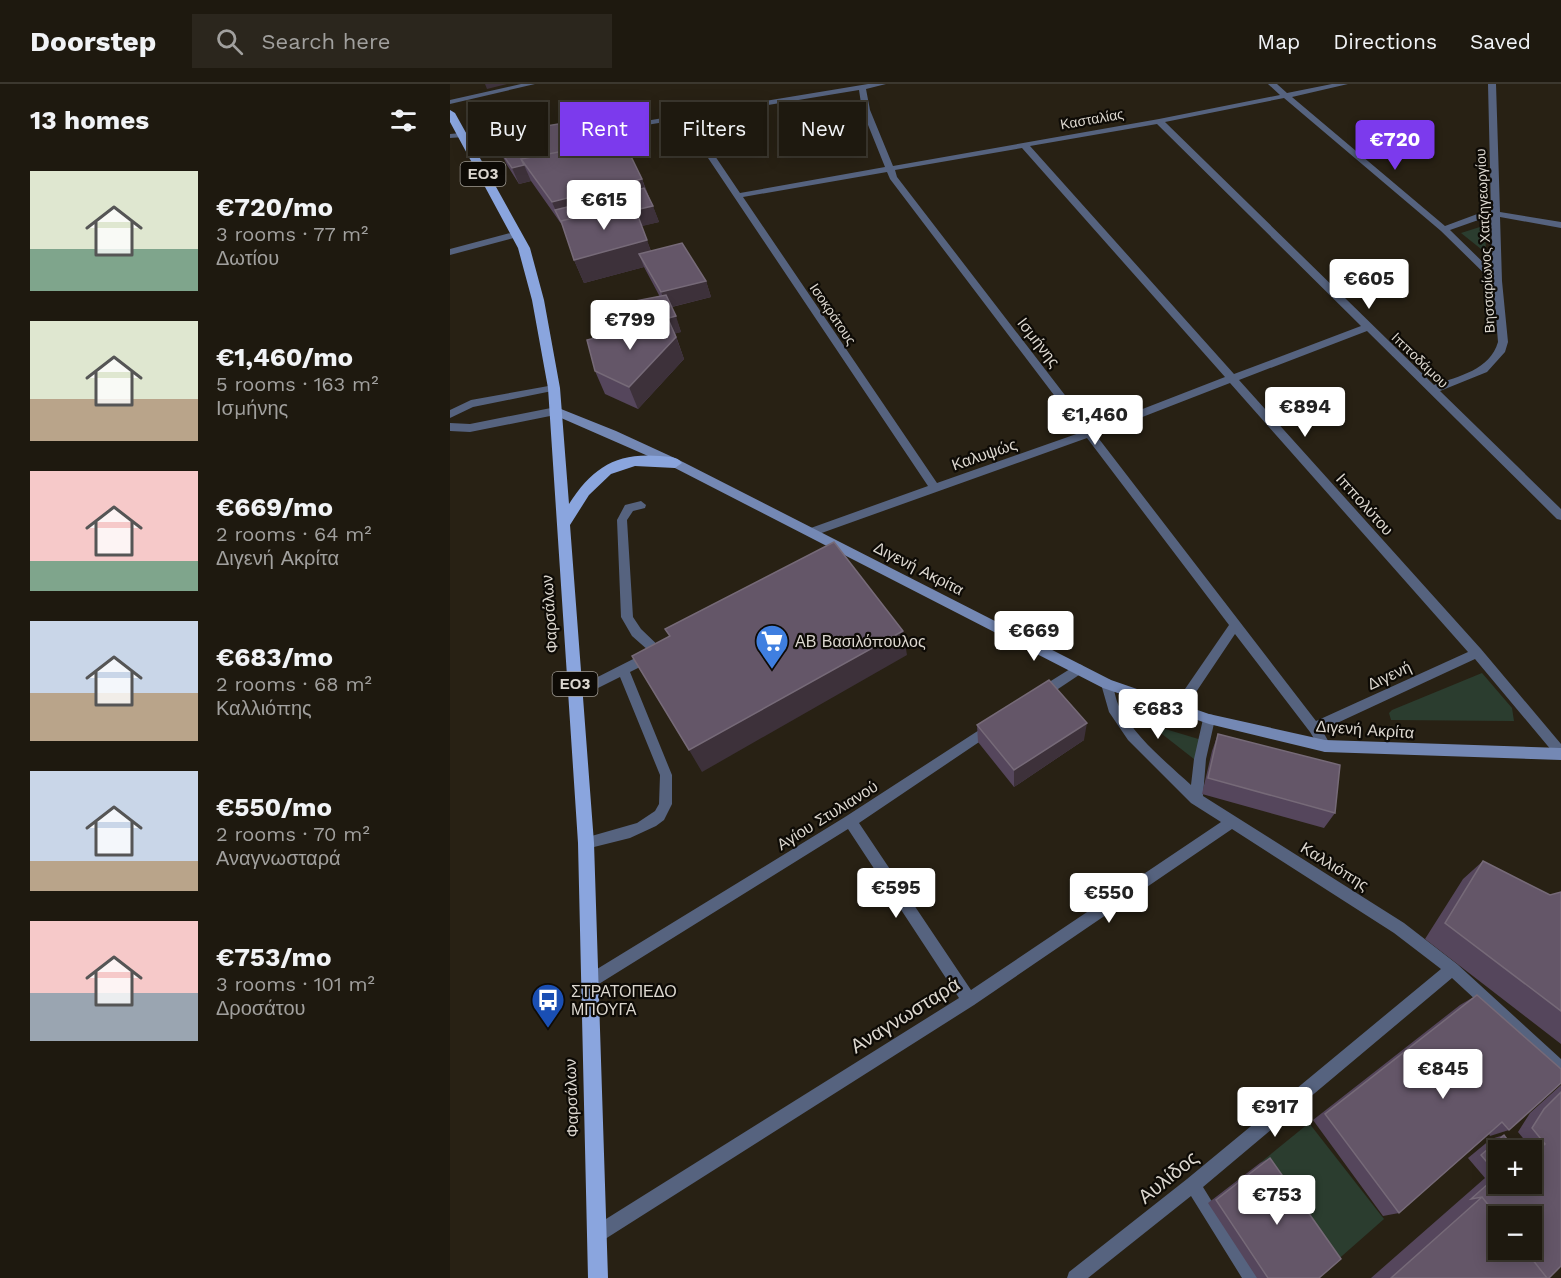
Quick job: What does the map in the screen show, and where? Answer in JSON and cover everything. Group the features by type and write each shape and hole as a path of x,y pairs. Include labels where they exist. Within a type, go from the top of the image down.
{"main road":[{"name":"Φαρσάλων","path":"450,113 455,135 468,150"},
{"name":"Φαρσάλων","path":"472,156 518,234 538,300 554,388 586,843 598,1278"},
{"name":"Διγενή Ακρίτα","path":"556,411 675,463 812,532 849,556 1107,684 1178,709 1209,719 1325,746 1561,753"},
{"path":"563,526 576,501 604,470 631,460 649,459 675,463"}],"street":[{"path":"450,102 531,84"},
{"path":"551,138 882,84"},
{"path":"1272,84 1444,229 1497,281"},
{"name":"Κασταλίας","path":"736,196 1159,121 1344,84"},
{"name":"Βησσαρίωνος Χατζηγεωργίου","path":"1432,390 1484,370 1500,352 1503,342 1494,214 1492,84"},
{"name":"Ισμήνης","path":"862,87 866,110 887,168 1236,625 1314,728 1325,746"},
{"name":"Ιπποδάμου","path":"1159,121 1561,516"},
{"name":"Ιππολύτου","path":"1024,145 1477,653 1561,753"},
{"name":"Ισοκράτους","path":"711,156 934,487"},
{"path":"1444,229 1483,215 1494,214 1561,225"},
{"path":"450,252 518,234"},
{"name":"Καλυψώς","path":"812,532 1090,433 1367,327"},
{"path":"450,414 471,404 554,388"},
{"path":"450,427 470,428 556,411"},
{"path":"576,694 664,649 638,635 627,617 622,520 629,508 641,505"},
{"path":"1178,709 1236,625"},
{"name":"Διγενή","path":"1314,728 1477,653"},
{"path":"1029,702 1078,669"},
{"path":"586,843 647,825 657,819 664,809 667,792 666,775 623,670"},
{"name":"Καλλιόπης","path":"1107,684 1113,708 1132,736 1196,799 1399,928 1452,969 1561,1069"},
{"path":"1196,799 1200,759 1209,719"},
{"name":"Αγίου Στυλιανού","path":"589,982 850,821 999,722"},
{"path":"850,821 969,1000"},
{"name":"Αναγνωσταρά","path":"596,1234 969,1000 1232,822"},
{"name":"Αυλίδος","path":"1075,1278 1193,1185 1452,969"},
{"path":"1193,1185 1251,1278"}],"green space":[{"path":"1483,226 1485,228 1486,253 1461,233"},
{"path":"1482,673 1512,708 1514,721 1391,720 1389,713 1392,710"},
{"path":"1162,728 1205,741 1199,763 1162,734"},
{"path":"1309,1123 1384,1219 1334,1263 1260,1163"}],"building":[{"path":"560,124 560,152 548,154 548,126"},
{"path":"560,152 560,156 631,156 642,179 552,202 521,159 548,156 548,154"},
{"path":"504,156 537,156 521,159 524,165 512,168"},
{"path":"644,188 653,206 635,210 633,203 561,222 555,210"},
{"path":"633,203 647,240 574,260 561,221"},
{"path":"682,243 706,281 661,292 639,254"},
{"path":"666,295 676,316 610,334 599,308"},
{"path":"668,319 676,337 629,387 595,371 587,340"},
{"name":"ΑΒ Βασιλόπουλος","path":"834,542 903,631 689,750 632,656 670,636 665,629"},
{"path":"1049,680 1087,723 1014,770 977,725"},
{"path":"1218,734 1340,765 1335,813 1208,778"},
{"path":"1483,861 1550,895 1561,892 1561,1011 1445,923"},
{"path":"1477,995 1561,1069 1561,1083 1509,1130 1502,1122 1399,1213 1325,1114"},
{"path":"1561,1092 1561,1266 1547,1278 1533,1260 1542,1260 1542,1206 1489,1206 1482,1197 1471,1199 1488,1184 1488,1194 1542,1194 1542,1147 1545,1144 1532,1128 1544,1109"},
{"path":"1504,1135 1508,1140 1498,1140"},
{"path":"1488,1149 1488,1163 1481,1155"},
{"path":"1270,1158 1341,1259 1319,1278 1268,1278 1216,1200"},
{"path":"1482,1197 1489,1206 1488,1260 1533,1260 1547,1278 1391,1278"}],"place":[{"name":"ΑΒ Βασιλόπουλος","path":"772,670"},
{"name":"ΣΤΡΑΤΟΠΕΔΟ ΜΠΟΥΓΑ","path":"548,1029"}]}
